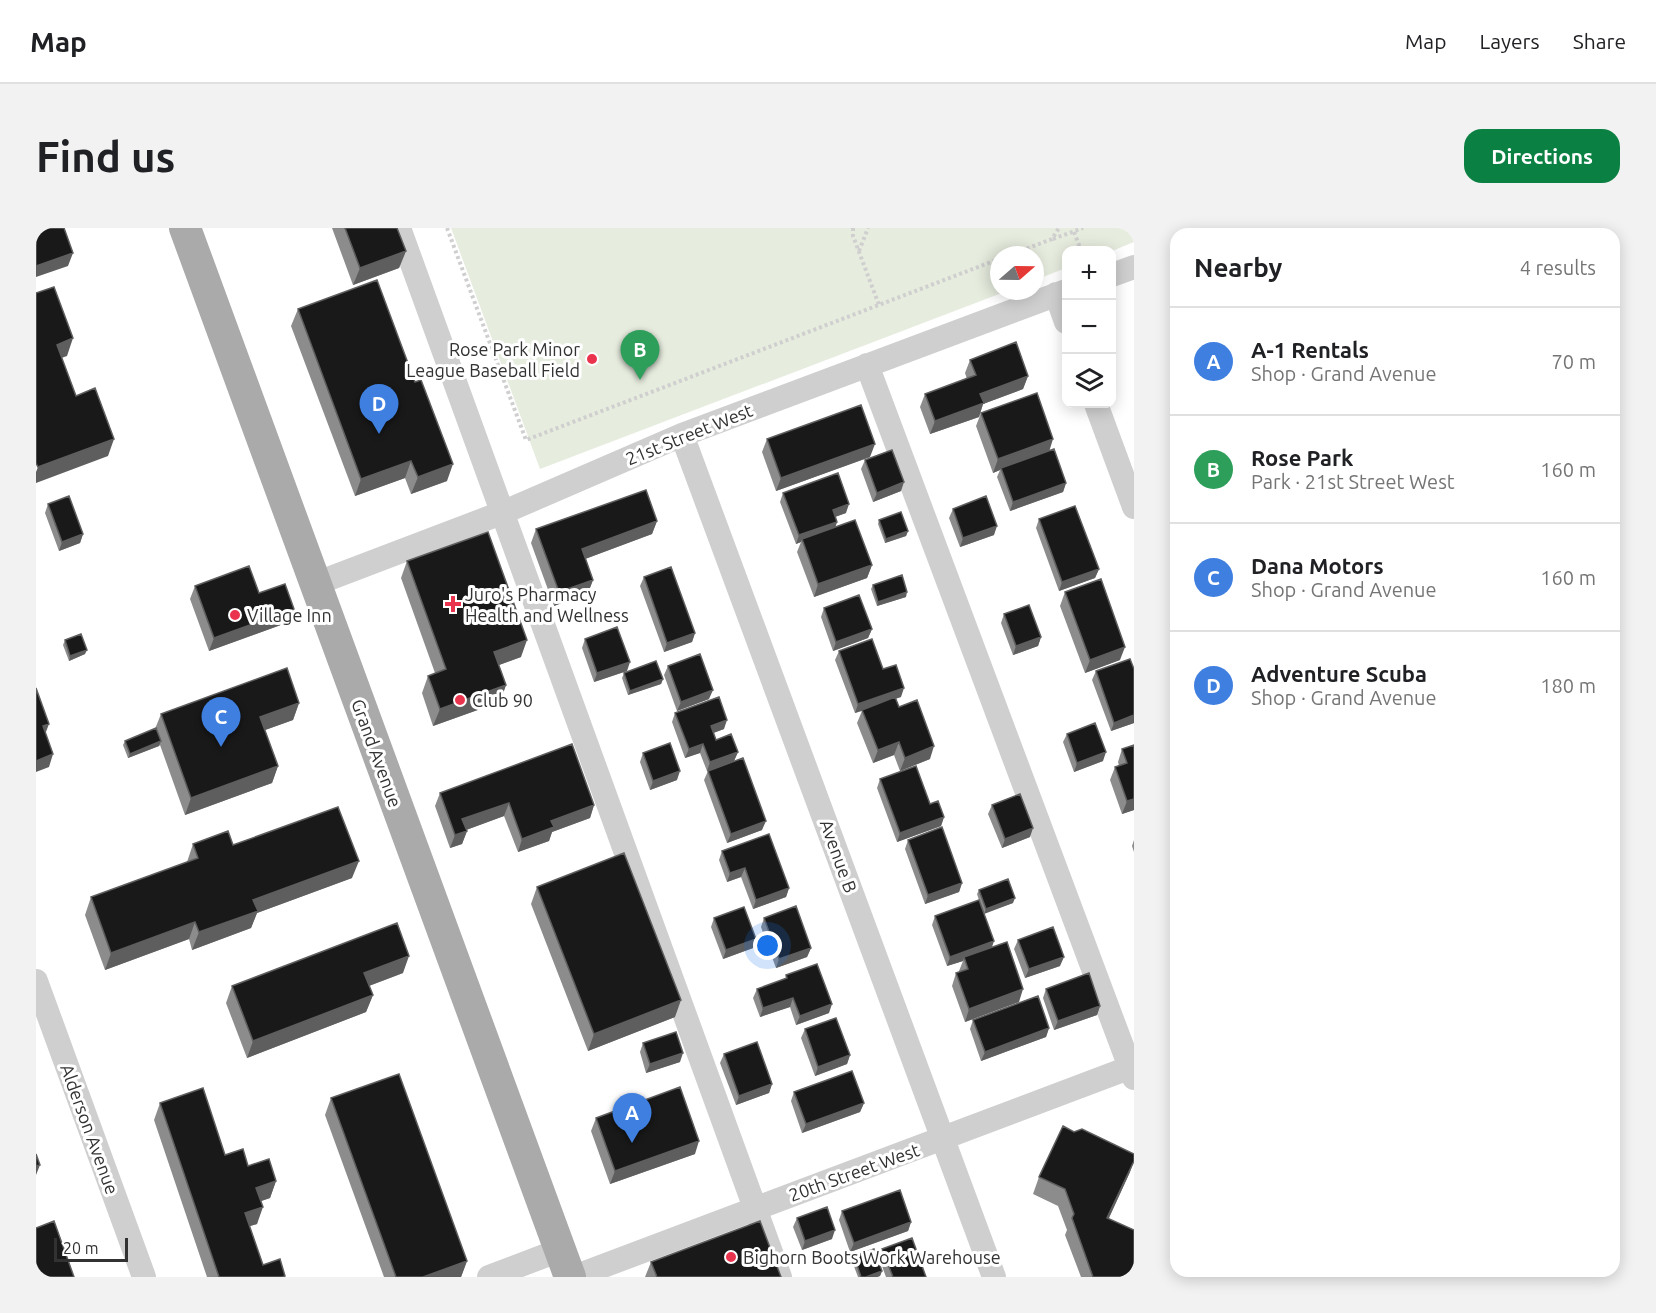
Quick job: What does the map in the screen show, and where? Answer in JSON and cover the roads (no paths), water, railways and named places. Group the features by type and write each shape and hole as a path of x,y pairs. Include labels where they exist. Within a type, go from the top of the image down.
{"main road":[{"name":"Grand Avenue","path":"185,228 568,1268"}],"street":[{"path":"399,228 780,1277"},
{"path":"1116,274 1134,267"},
{"name":"21st Street West","path":"315,584 504,512 682,435 1061,292"},
{"path":"867,365 1133,1071"},
{"path":"1097,408 1134,507"},
{"name":"Avenue B","path":"682,435 994,1277"},
{"name":"Alderson Avenue","path":"36,981 144,1277"},
{"name":"20th Street West","path":"489,1277 568,1268 756,1209 1133,1071"}],"place":[{"name":"Rose Park Minor League Baseball Field","path":"592,359"},
{"name":"Rose Park","path":"640,380"},
{"name":"Adventure Scuba","path":"379,434"},
{"name":"Juro's Pharmacy Health and Wellness","path":"453,604"},
{"name":"Village Inn","path":"235,615"},
{"name":"Club 90","path":"460,700"},
{"name":"Dana Motors","path":"221,747"},
{"name":"A-1 Rentals","path":"632,1143"},
{"name":"Bighorn Boots Work Warehouse","path":"731,1257"}]}
